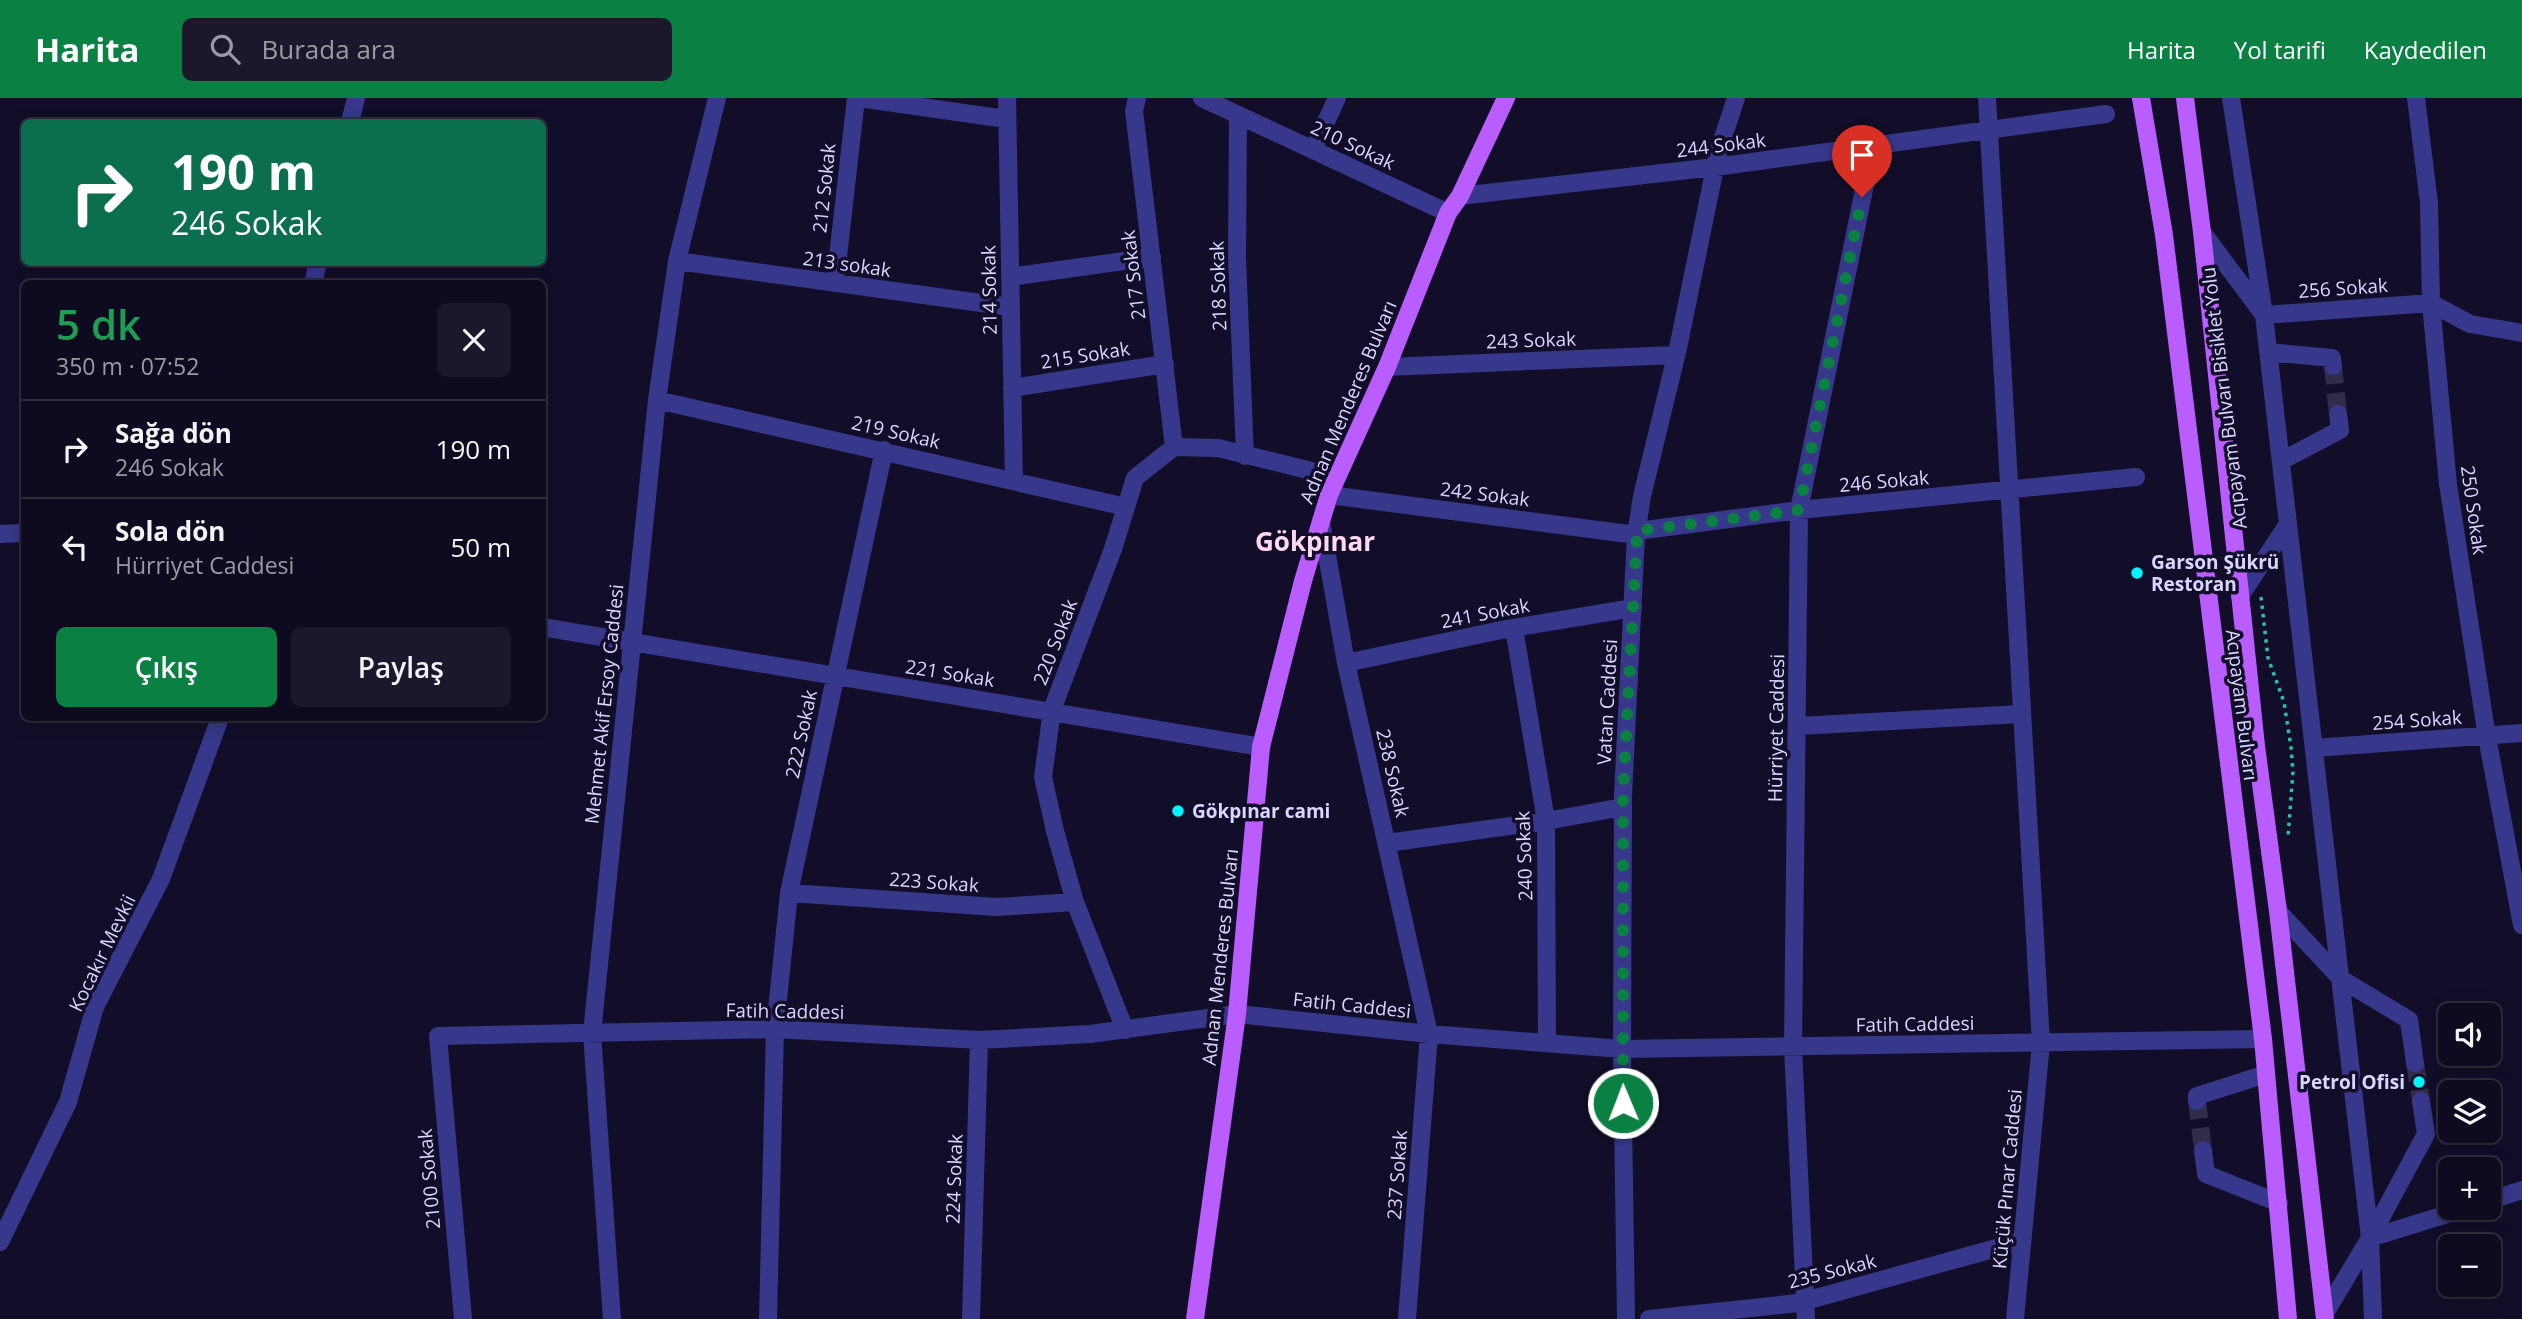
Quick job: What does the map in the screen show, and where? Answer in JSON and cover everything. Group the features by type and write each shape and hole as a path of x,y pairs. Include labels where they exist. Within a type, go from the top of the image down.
{"main road":[{"name":"Adnan Menderes Bulvarı","path":"1195,1319 1237,1014 1261,747 1303,581 1336,477 1387,367 1448,213 1460,196 1506,98"},
{"name":"Acıpayam Bulvarı","path":"2141,98 2164,235 2263,1040 2288,1319"},
{"name":"Acıpayam Bulvarı","path":"2185,98 2202,232 2256,746 2325,1316"}],"street":[{"path":"351,119 356,98"},
{"name":"Mehmet Akif Ersoy Caddesi","path":"612,1319 592,1033 657,400 677,261 717,98"},
{"path":"857,98 1006,119"},
{"name":"212 Sokak","path":"835,284 857,98"},
{"name":"214 Sokak","path":"1007,98 1014,481"},
{"name":"217 Sokak","path":"1137,98 1134,111 1174,447"},
{"path":"1313,150 1338,98"},
{"name":"Vatan Caddesi","path":"1626,1319 1622,1049 1623,807 1637,533 1642,496 1676,355 1715,167 1736,98"},
{"name":"Küçük Pınar Caddesi","path":"1987,98 2041,1043 2015,1319"},
{"path":"2231,98 2264,315 2281,461 2370,1238 2373,1319"},
{"name":"250 Sokak","path":"2416,98 2429,203 2431,303 2448,484 2487,737 2522,925"},
{"name":"210 Sokak","path":"1206,99 1448,213"},
{"name":"244 Sokak","path":"1460,196 1715,167 2106,114"},
{"name":"218 Sokak","path":"1238,115 1237,258 1245,456"},
{"name":"Hürriyet Caddesi","path":"1806,1310 1793,1048 1799,510 1873,145"},
{"path":"2202,232 2264,315"},
{"path":"1010,277 1152,257"},
{"name":"213 sokak","path":"677,261 1010,307"},
{"path":"2431,303 2470,324 2522,333"},
{"name":"256 Sokak","path":"2264,315 2431,303"},
{"path":"2268,352 2332,358 2333,366"},
{"name":"243 Sokak","path":"1387,367 1676,355"},
{"name":"215 Sokak","path":"1012,388 1165,364"},
{"name":"219 Sokak","path":"657,400 1126,507"},
{"path":"2281,461 2340,430 2339,414"},
{"path":"1174,447 1218,447 1336,477"},
{"name":"220 Sokak","path":"1125,1030 1075,902 1043,777 1052,710 1113,549 1135,478 1174,447"},
{"name":"222 Sokak","path":"768,1319 775,1029 789,893 884,450"},
{"name":"246 Sokak","path":"1637,533 1799,510 2136,477"},
{"name":"242 Sokak","path":"1329,495 1637,533"},
{"name":"238 Sokak","path":"1321,521 1346,663 1429,1034"},
{"path":"2240,596 2288,524"},
{"path":"0,534 21,533"},
{"name":"241 Sokak","path":"1346,663 1514,628 1633,607"},
{"name":"221 Sokak","path":"546,628 1052,710 1261,747"},
{"name":"240 Sokak","path":"1514,628 1546,821 1547,1043"},
{"path":"1798,726 2021,713"},
{"name":"Kocakır Mevkii","path":"0,1242 68,1102 95,1007 161,879 219,721"},
{"name":"254 Sokak","path":"2314,748 2522,733"},
{"path":"1387,843 1546,821 1623,807"},
{"name":"223 Sokak","path":"789,893 997,907 1075,902"},
{"path":"2278,911 2340,979 2409,1020 2415,1063"},
{"name":"Fatih Caddesi","path":"438,1036 775,1029 978,1041 1125,1030 1237,1014 1429,1034 1622,1049 2263,1040"},
{"name":"237 Sokak","path":"1407,1319 1429,1034"},
{"name":"2100 Sokak","path":"438,1036 463,1319"},
{"name":"224 Sokak","path":"971,1319 978,1041"},
{"path":"2197,1101 2197,1096 2266,1074"},
{"path":"2325,1316 2426,1134 2420,1101"},
{"path":"2203,1150 2206,1174 2279,1203"},
{"path":"2501,1197 2522,1190"},
{"path":"2370,1238 2438,1217"},
{"name":"235 Sokak","path":"1649,1319 1806,1310 2022,1241"}],"path":[{"path":"2258,569 2268,658 2284,702 2291,747 2293,772 2288,842"}],"tunnel":[{"path":"2333,366 2338,414"},
{"path":"2415,1063 2421,1101"},
{"path":"2197,1101 2203,1150"}],"place":[{"name":"Garson Şükrü Restoran","path":"2137,573"},
{"name":"Gökpınar cami","path":"1178,811"},
{"name":"Petrol Ofisi","path":"2419,1082"}],"district":[{"name":"Gökpınar","path":"1315,541"}],"route":[{"path":"1623,1103 1623,795 1637,531 1799,510 1862,197"}]}
